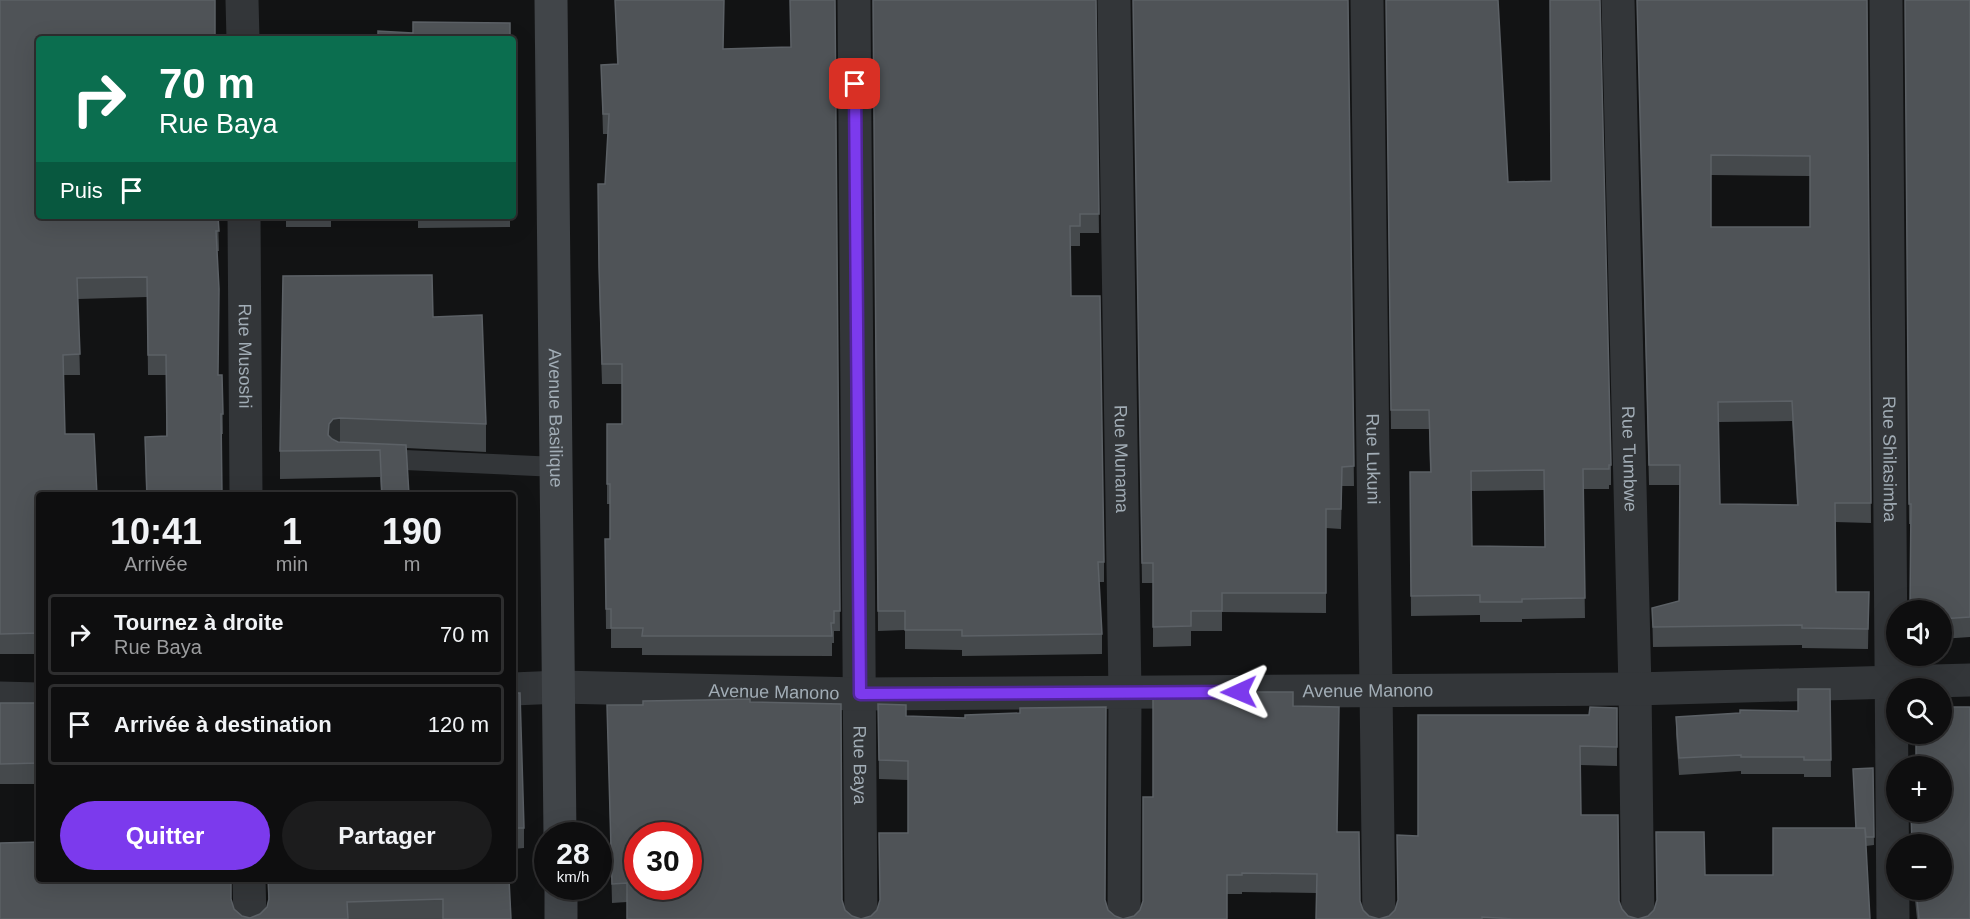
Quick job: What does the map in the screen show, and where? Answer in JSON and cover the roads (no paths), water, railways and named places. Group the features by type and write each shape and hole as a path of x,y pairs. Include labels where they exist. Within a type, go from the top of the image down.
{"street":[{"path":"242,0 243,36"},
{"name":"Avenue Basilique","path":"550,0 560,822"},
{"name":"Rue Baya","path":"854,0 861,919"},
{"name":"Rue Munama","path":"1114,0 1125,693 1124,919"},
{"name":"Rue Lukuni","path":"1367,0 1379,919"},
{"name":"Rue Tumbwe","path":"1618,0 1635,689 1638,919"},
{"name":"Rue Shilasimba","path":"1886,0 1891,678"},
{"name":"Rue Musoshi","path":"244,219 246,492"},
{"name":"Avenue Manono","path":"1952,681 1970,680"},
{"name":"Avenue Manono","path":"516,689 560,687 860,694 1125,693 1635,689 1886,683"},
{"path":"0,698 36,699"},
{"name":"Rue Shilasimba","path":"1892,744 1893,919"},
{"path":"249,882 250,919"},
{"path":"561,900 561,919"}],"lane":[{"path":"362,458 557,467"}]}
